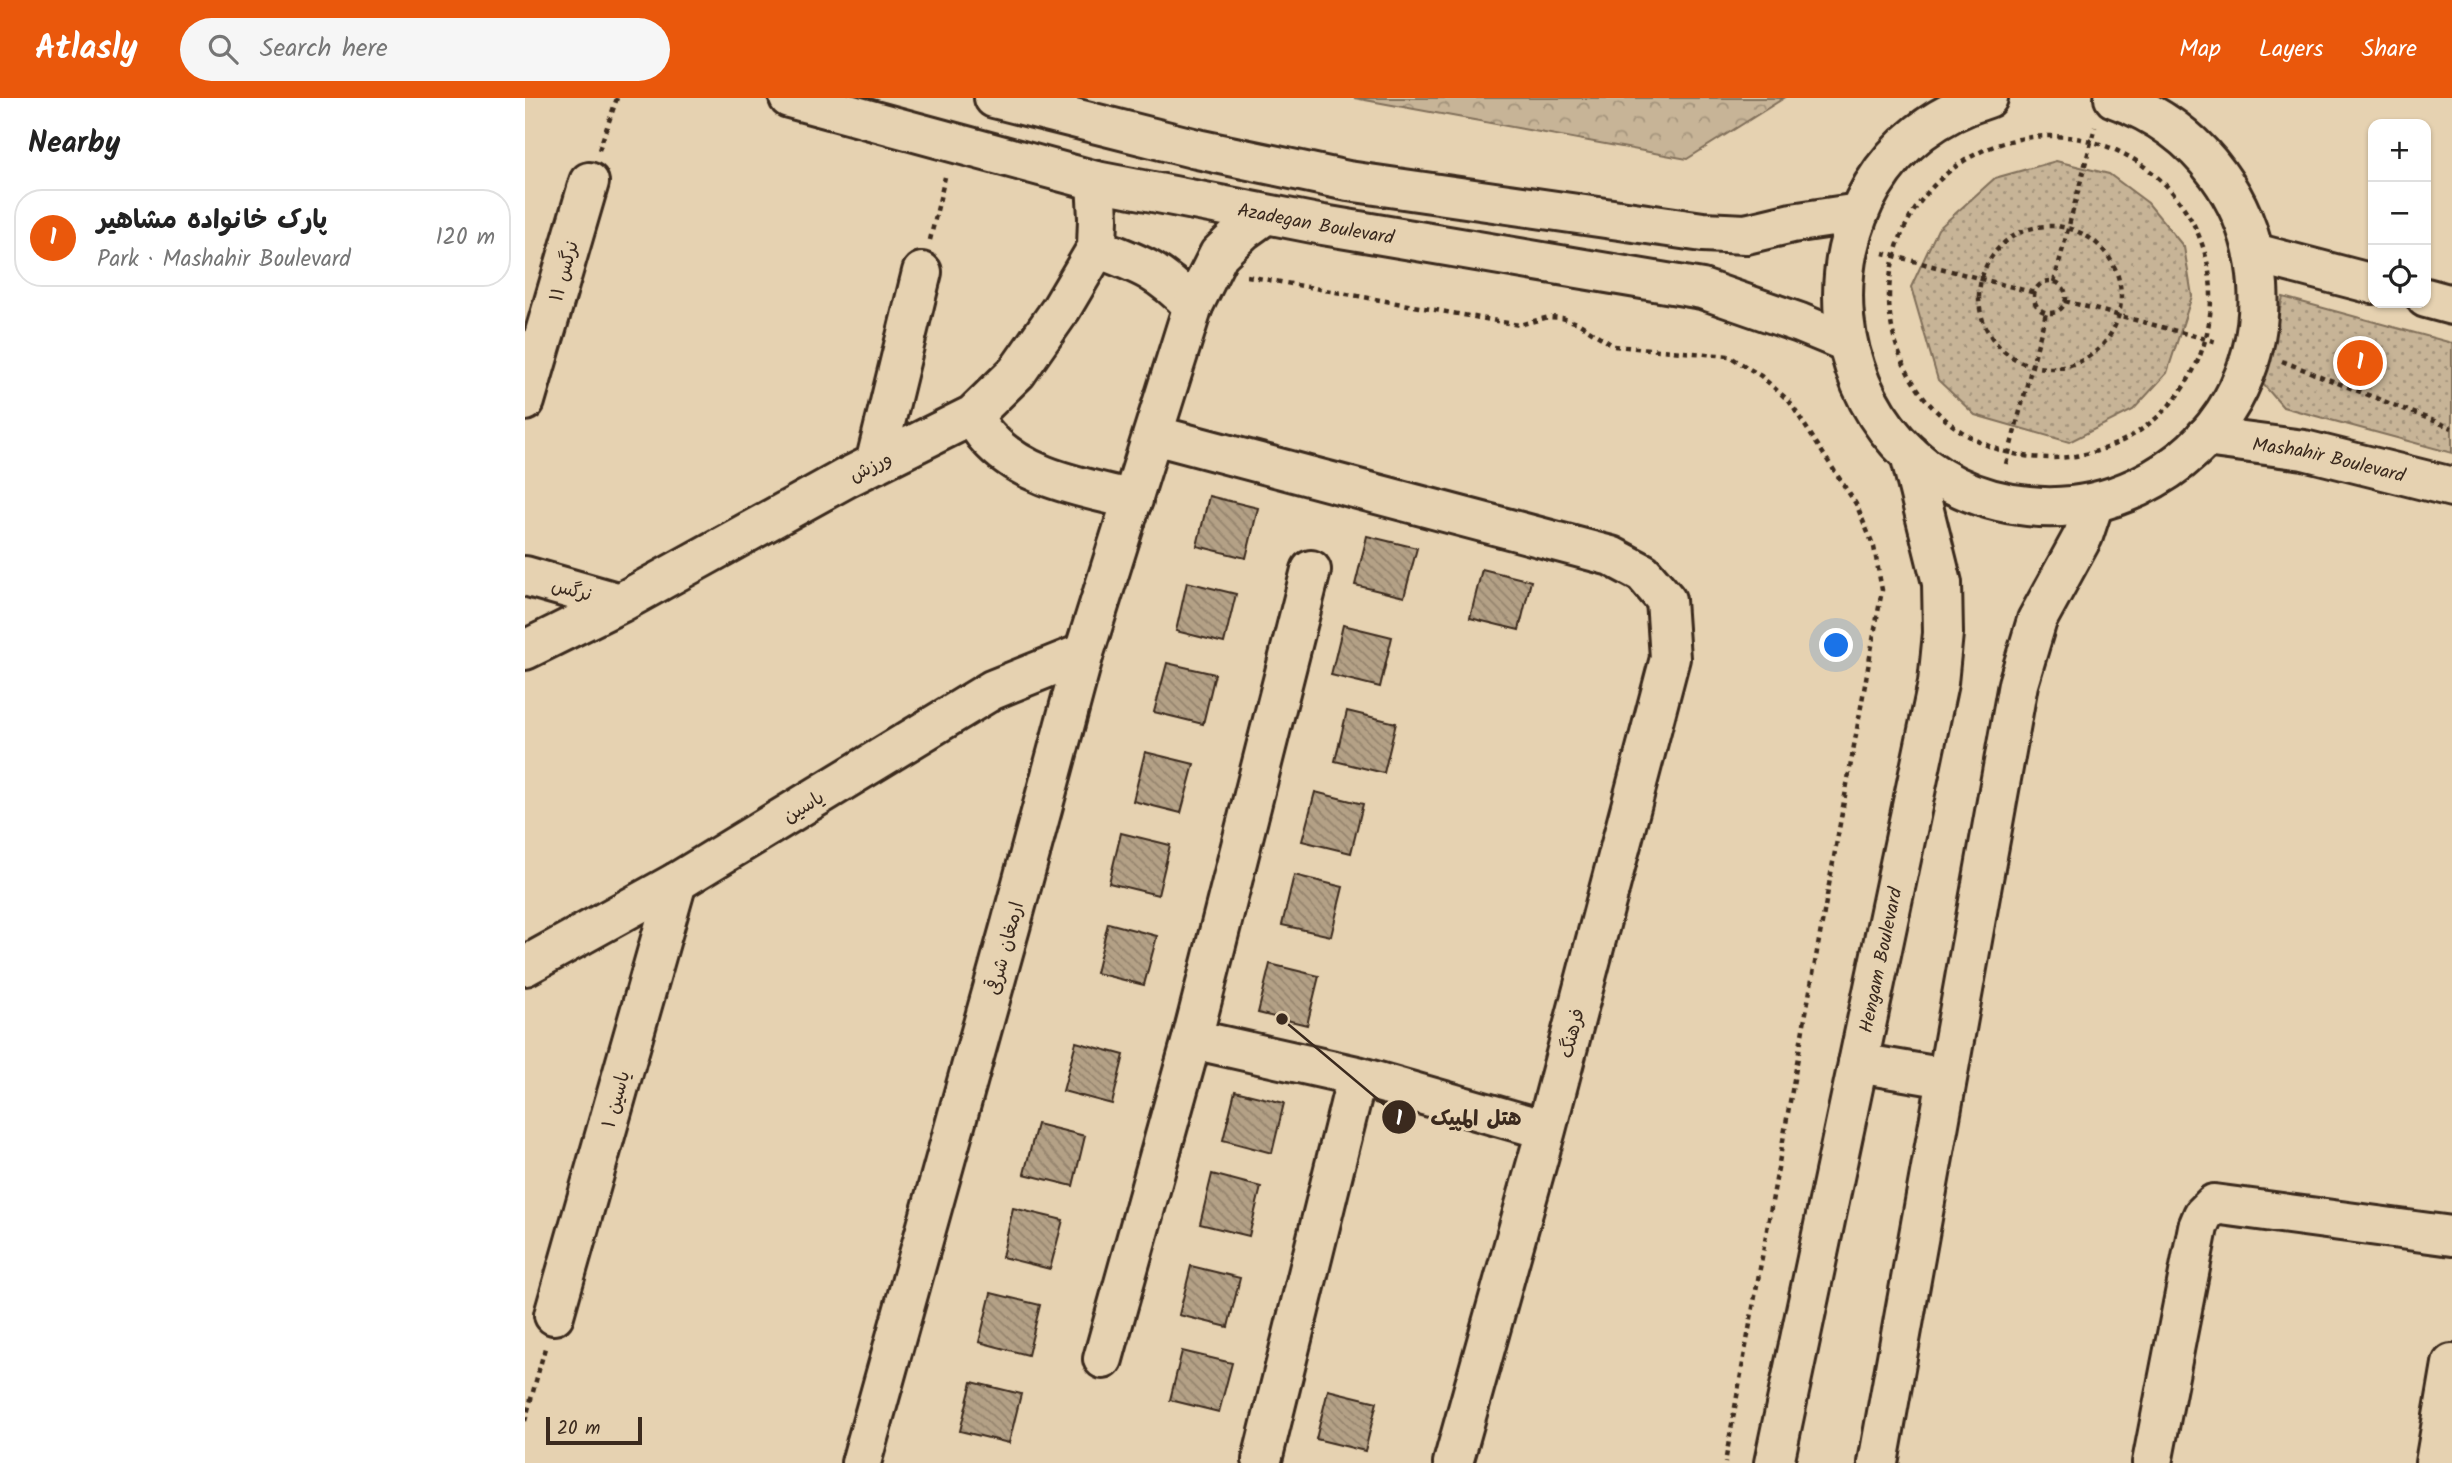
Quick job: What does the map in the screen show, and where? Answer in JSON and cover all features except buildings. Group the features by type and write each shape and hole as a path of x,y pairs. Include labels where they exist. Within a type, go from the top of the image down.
{"street":[{"name":"Azadegan Boulevard","path":"789,98 1095,181 1265,215 1702,289 1846,342"},
{"path":"994,98 1197,149 1348,181 1703,232 1746,233 1792,223 1854,228"},
{"path":"1989,98 1946,116 1919,135 1895,158 1875,184 1854,228 1842,277 1841,309 1855,374 1888,430 1910,454 1946,479 1966,489 1996,500 2029,506 2061,507 2094,503 2155,479 2182,460 2226,411 2241,382 2252,351 2258,319 2259,285 2255,253 2245,221 2231,192 2212,164 2163,109 2135,105 2106,109"},
{"name":"ورزش","path":"525,650 620,603 875,464 972,415 1017,372 1062,309 1097,248 1095,181"},
{"name":"نرگس ۱۱","path":"525,401 589,182"},
{"name":"ارمغان شرقی","path":"861,1463 1084,653 1193,306 1219,254 1244,230 1265,215"},
{"path":"1097,248 1145,265 1172,284 1193,306"},
{"path":"2255,253 2368,283"},
{"path":"875,464 922,272"},
{"path":"2431,299 2452,305"},
{"path":"972,415 988,438 1007,455 1042,477 1133,500"},
{"name":"فرهنگ","path":"1154,435 1611,556 1643,573 1666,600 1670,658 1546,1130 1453,1463"},
{"name":"Mashahir Boulevard","path":"2205,437 2304,450 2452,487"},
{"name":"Hengam Boulevard","path":"1774,1463 1938,683 1943,633 1942,583 1910,454"},
{"path":"1878,1463 2018,684 2037,620 2083,536 2094,503"},
{"path":"1103,1359 1192,1039 1311,570"},
{"name":"نرگس","path":"525,576 620,603"},
{"name":"یاسین","path":"525,966 677,882 992,690 1084,653"},
{"name":"یاسین ۱","path":"554,1315 677,882"},
{"path":"1192,1039 1357,1076 1546,1130"},
{"path":"1858,1063 1946,1078"},
{"path":"1262,1460 1357,1076"},
{"path":"2152,1463 2198,1227 2203,1215 2214,1204 2452,1236"},
{"path":"2435,1463 2452,1364"}],"path":[{"path":"589,182 617,98"},
{"path":"2054,282 2092,141 2106,109"},
{"path":"2036,137 2092,141 2118,151 2142,165 2164,183 2182,204 2196,229 2210,282 2211,311 2205,339 2196,365 2182,390 2143,429 2119,444 2064,458 2009,454 1958,430 1937,412 1909,374 1895,340 1890,312 1890,284 1895,256 1904,230 1927,194 1958,166 1982,151 2008,142 2036,137"},
{"path":"922,272 953,142"},
{"path":"1854,228 1895,256 2035,293"},
{"path":"2032,228 2069,228 2086,235 2101,247 2112,261 2119,278 2122,297 2119,316 2112,333 2101,348 2086,360 2069,367 2032,367 2015,360 2000,349 1988,334 1981,317 1978,298 1981,279 1988,262 2014,235 2032,228"},
{"path":"1211,269 1519,325 1549,317 1562,318 1578,323 1614,346 1729,356 1761,376 1789,401 1856,504 1874,547 1882,590 1725,1463"},
{"path":"2054,282 2066,293 2066,301 2061,309 2046,313 2039,309 2035,293 2039,286 2054,282"},
{"path":"2066,301 2252,351 2452,428"},
{"path":"1996,500 2046,313"},
{"path":"525,1421 554,1315"}],"green space":[{"path":"1354,98 1784,98 1687,159"},
{"path":"2056,161 2109,174 2148,203 2184,247 2192,296 2167,373 2133,410 2069,442 1975,415 1938,380 1911,287 1938,229 1995,178"},
{"path":"2283,297 2452,343 2452,453 2283,407 2262,383"}],"place":[{"name":"پارک خانواده مشاهیر","path":"2360,363"},
{"name":"هتل المپیک","path":"1282,1019"}]}
